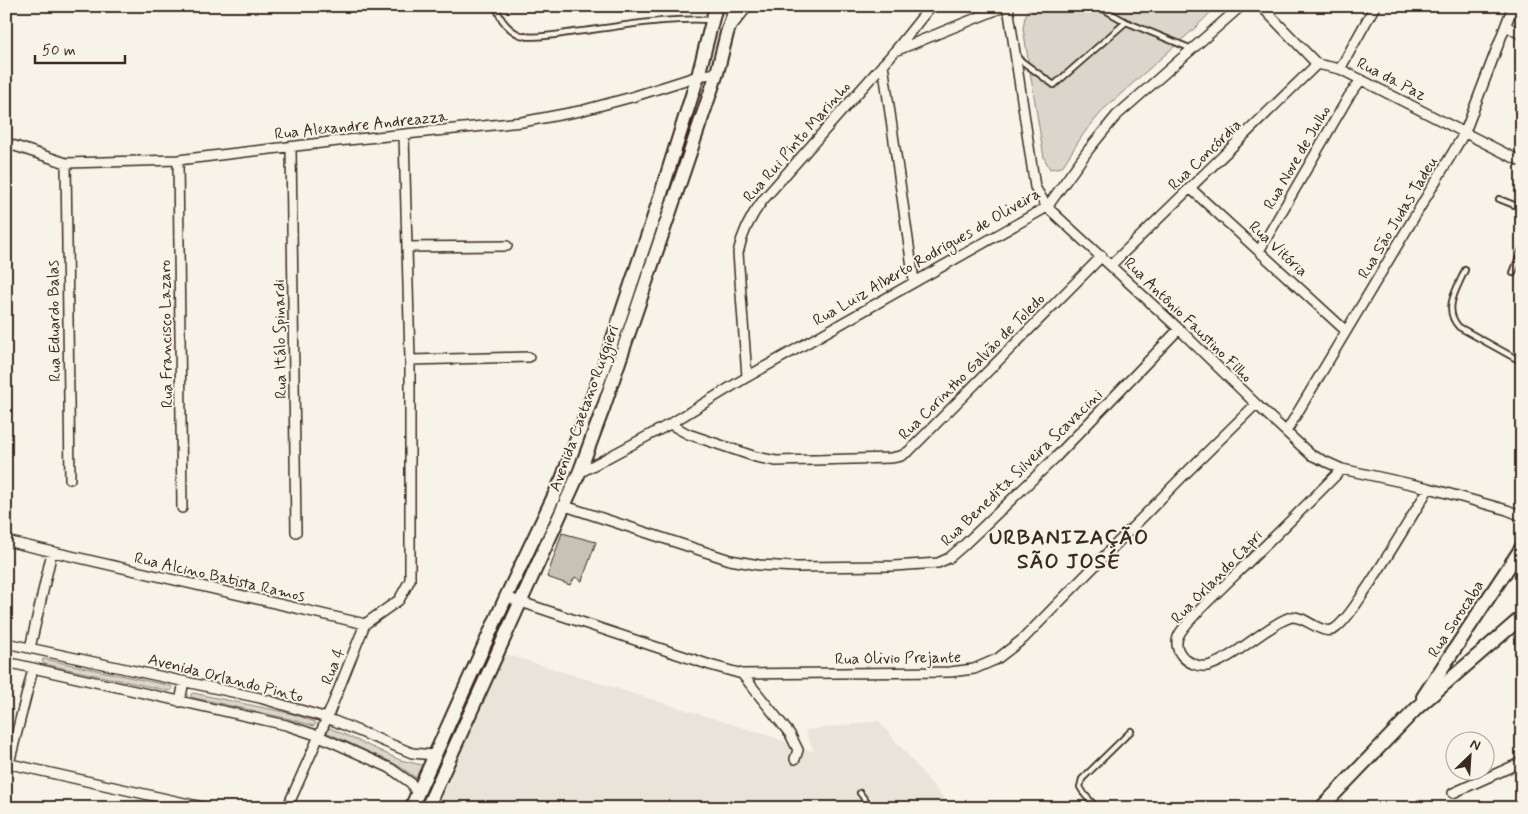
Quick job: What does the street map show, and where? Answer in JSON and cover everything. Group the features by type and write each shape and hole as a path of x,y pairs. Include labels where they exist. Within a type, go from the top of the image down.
{"main road":[{"name":"Avenida Caetano Ruggieri","path":"411,808 506,597 562,479 602,371 654,216 698,76 716,6"},
{"name":"Avenida Caetano Ruggieri","path":"427,808 579,473 603,409 717,73 736,6"},
{"name":"Rua Sorocaba","path":"1417,708 1522,547"},
{"name":"Rua Sorocaba","path":"1321,808 1417,708 1522,617"}],"street":[{"path":"727,33 748,6"},
{"name":"Rua Rui Pinto Marinho","path":"746,377 738,253 741,239 750,217 762,200 895,51 931,6"},
{"path":"895,51 1007,6"},
{"name":"Rua Antônio Faustino Filho","path":"1007,6 1035,187 1047,207 1102,256 1311,455 1342,469 1429,488 1522,516"},
{"name":"Rua Luiz Alberto Rodrigues de Oliveira","path":"579,473 670,424 746,377 1047,207 1089,149 1116,116 1193,50 1240,6"},
{"path":"1261,6 1317,64"},
{"path":"1340,69 1375,6"},
{"name":"Rua São Judas Tadeu","path":"1286,432 1465,132 1513,6"},
{"path":"1506,26 1522,34"},
{"path":"883,64 914,282"},
{"name":"Rua da Paz","path":"1317,64 1340,69 1522,162"},
{"name":"Rua Concórdia","path":"1111,265 1317,64"},
{"name":"Rua Alexandre Andreazza","path":"6,143 66,163 178,160 291,146 522,122 580,111 698,76 717,73"},
{"name":"Rua Nove de Julho","path":"1259,251 1361,80"},
{"path":"365,624 399,600 410,580 410,360 404,135"},
{"name":"Rua Itálo Spinardi","path":"291,146 296,532"},
{"name":"Rua Francisco Lazaro","path":"178,160 182,508"},
{"name":"Rua Eduardo Balas","path":"66,163 70,479"},
{"name":"Rua Vitória","path":"1190,188 1346,331"},
{"path":"406,247 507,246"},
{"name":"Rua Corintho Galvão de Toledo","path":"670,424 688,434 756,458 776,460 891,458 901,456 909,451 1102,256"},
{"name":"Rua Benedita Silveira Scavacini","path":"565,506 730,560 759,565 796,567 938,563 949,558 964,545 1055,458 1179,329"},
{"path":"410,360 529,357"},
{"name":"Rua Olivio Prejante","path":"506,597 742,674 950,672 974,669 998,659 1023,639 1256,404"},
{"name":"Rua Orlando Capri","path":"1342,469 1214,596 1180,634 1176,642 1178,652 1187,661 1197,666 1209,666 1233,654 1280,622 1291,617 1309,622 1322,630 1330,631 1336,629 1393,548 1429,488"},
{"name":"Rua Antônio Faustino Filho","path":"1507,510 1522,509"},
{"name":"Rua Alcino Batista Ramos","path":"6,541 365,624"},
{"path":"30,648 52,552"},
{"name":"Rua 4","path":"287,808 327,718 365,624"},
{"name":"Avenida Orlando Pinto","path":"6,642 260,698 327,718 412,753 434,755"},
{"name":"Avenida Orlando Pinto","path":"6,662 286,725 319,736 390,768 411,783 417,794"},
{"path":"6,775 33,669"},
{"path":"742,674 790,734 798,750 795,759"},
{"path":"180,702 184,681"},
{"path":"1452,793 1522,762"},
{"path":"8,763 208,808"}],"lane":[{"path":"497,6 498,12 508,28 523,36 547,36 686,19 713,20"},
{"path":"1098,6 1126,22 1193,50"},
{"path":"1016,56 1054,86 1126,22"},
{"path":"1500,199 1522,208"},
{"path":"1513,273 1522,250"},
{"path":"1465,270 1450,307 1451,319 1459,327 1522,362"},
{"path":"1096,808 1080,787 1082,779 1131,732"},
{"path":"860,793 871,808"}],"shaded area":[{"path":"1030,6 1217,6 1105,108 1084,133 1062,167 1050,169 1044,158 1023,28"},
{"path":"499,652 764,734 814,752 805,730 879,721 952,808 433,808"},
{"path":"42,660 171,686 173,689 170,691 44,664"},
{"path":"193,693 293,714 316,724 313,726 191,697"},
{"path":"330,728 400,760 422,765 416,778 399,766 328,733 327,730"}],"building":[{"path":"562,533 596,542 582,581 575,577 570,585 547,577"}],"district":[{"name":"URBANIZAÇÃO SÃO JOSÉ","path":"1069,549"}]}
